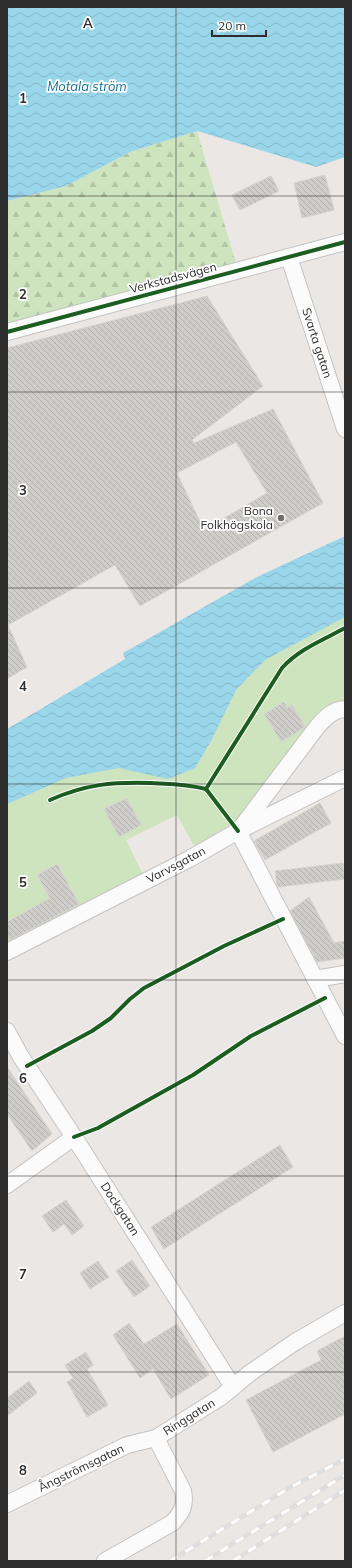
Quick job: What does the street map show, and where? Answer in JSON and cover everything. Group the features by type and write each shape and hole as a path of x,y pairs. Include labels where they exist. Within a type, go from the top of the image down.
{"street":[{"name":"Verkstadsvägen","path":"7,332 345,242"},
{"name":"Svarta gatan","path":"289,257 345,429"},
{"path":"345,708 329,715 317,728 238,831 345,1036"},
{"name":"Varvsgatan","path":"7,952 191,858 238,831 345,778"},
{"path":"315,979 345,974"},
{"name":"Dockgatan","path":"7,1031 21,1057 234,1387"},
{"path":"7,1185 74,1137"},
{"name":"Ringgatan","path":"105,1561 172,1523 179,1516 183,1508 185,1500 183,1491 156,1438 221,1397 274,1356 295,1342 345,1313"},
{"name":"Ångströmsgatan","path":"7,1504 127,1445 156,1438"}],"green space":[{"path":"197,131 238,270 7,331 7,201 66,186 130,152"},
{"path":"345,567 345,701 228,836 198,853 177,815 126,840 146,881 7,954 7,760"}],"water":[{"name":"Motala ström","path":"7,7 345,7 345,157 316,167 197,131 130,152 66,186 7,201"},
{"path":"345,536 345,617 265,660 236,690 211,741 195,768 168,779 119,768 66,778 7,804 7,729 125,659 123,653 257,577"}],"building":[{"path":"325,175 334,210 302,218 294,183"},
{"path":"271,176 279,191 240,210 232,195"},
{"path":"207,296 263,386 192,440 194,443 273,409 323,503 140,606 115,565 8,625 27,667 7,679 7,348","holes":["236,442 267,493 204,530 177,473"]},
{"path":"284,702 287,708 292,705 305,727 281,742 264,714"},
{"path":"127,798 141,825 119,837 104,809"},
{"path":"320,803 331,823 265,860 254,841"},
{"path":"343,863 345,879 278,887 277,885 275,871"},
{"path":"57,864 79,904 10,940 7,934 7,922 50,898 37,875"},
{"path":"309,897 334,943 345,941 345,958 317,962 290,911"},
{"path":"7,1067 52,1134 32,1151 7,1114"},
{"path":"280,1145 293,1167 164,1249 151,1227"},
{"path":"66,1200 84,1226 72,1235 64,1224 53,1232 42,1216"},
{"path":"132,1260 150,1286 134,1297 116,1271"},
{"path":"98,1261 109,1277 90,1289 80,1273"},
{"path":"129,1323 144,1344 177,1324 209,1375 171,1399 153,1369 140,1378 113,1335"},
{"path":"345,1336 345,1414 273,1452 246,1400 321,1360 317,1351"},
{"path":"86,1352 93,1365 87,1369 108,1405 87,1417 67,1382 73,1378 65,1365"},
{"path":"29,1381 37,1393 7,1416 7,1398"}],"railway":[{"path":"170,1561 291,1487 345,1459"},
{"path":"205,1561 345,1475"},
{"path":"233,1561 345,1490"}],"cycle path":[{"path":"7,332 345,242"},
{"path":"206,789 282,668 296,655 345,628"},
{"path":"50,800 75,790 99,785 151,783 192,786 206,789 238,831"},
{"path":"27,1066 92,1031 111,1018 130,999 144,988 224,946 283,919"},
{"path":"74,1137 98,1128 193,1075 251,1036 325,998"}],"place":[{"name":"Bona Folkhögskola","path":"281,518"}]}
